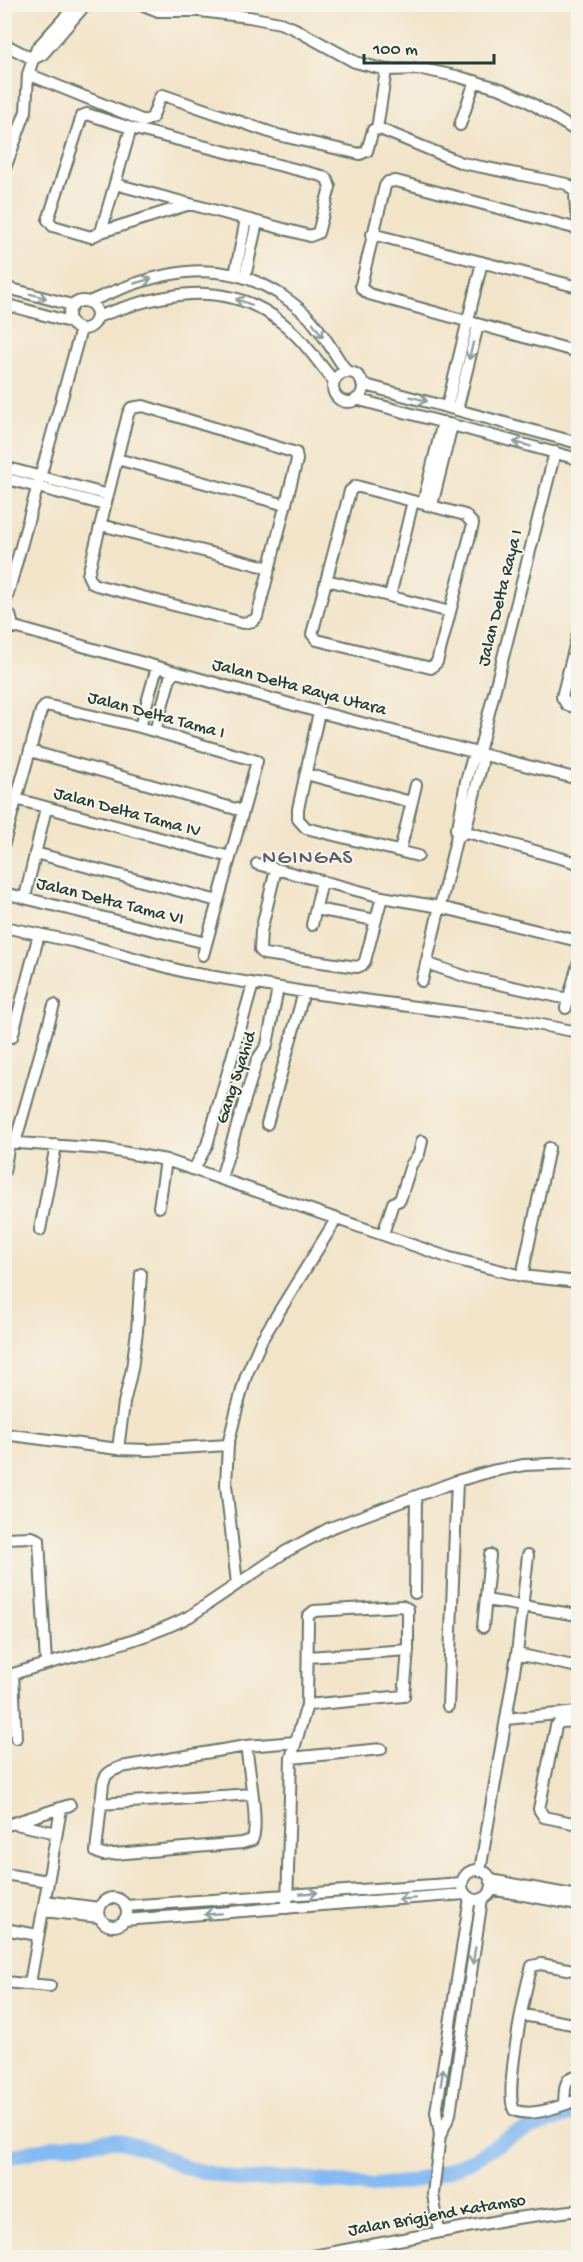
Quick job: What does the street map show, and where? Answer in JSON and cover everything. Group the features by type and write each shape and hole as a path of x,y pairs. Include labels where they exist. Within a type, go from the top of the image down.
{"street":[{"path":"4,171 26,111 28,74 36,48 77,4"},
{"path":"33,59 43,54 86,4"},
{"path":"141,4 158,11 200,11 249,16 280,23 355,62 386,70 422,69 475,81 526,100 579,132"},
{"path":"4,44 33,59"},
{"path":"28,74 144,121 152,118 160,97 163,95 278,135 360,154 367,151 371,134 376,129 386,70"},
{"path":"460,125 475,81"},
{"path":"115,184 252,220 310,236 316,235 330,187 322,176 131,128 89,115 82,116 48,220 53,226 93,237 101,232 190,204"},
{"path":"101,232 131,128"},
{"path":"376,129 405,138 462,163 567,184 575,192 576,212 579,217"},
{"path":"579,229 396,181 388,182 372,234 361,285 365,292 472,324 579,352"},
{"path":"240,276 252,220"},
{"path":"372,234 579,287"},
{"path":"452,409 472,324 482,262"},
{"path":"70,322 68,313 72,305 80,301 89,302 143,281 171,274 208,270 240,276 267,287 290,301 312,321 347,372"},
{"path":"4,287 72,305"},
{"path":"97,317 160,297 195,293 225,296 246,302 281,322 334,381"},
{"path":"81,329 93,325 97,317 95,308 89,302"},
{"path":"4,304 70,322 81,329"},
{"path":"8,629 12,618 4,610 81,329"},
{"path":"579,443 362,384 355,374 347,372 339,374 334,381 333,389 340,399 348,401 356,399 579,459"},
{"path":"356,399 361,392 362,384"},
{"path":"143,406 296,453 297,460 270,568 253,621 243,623 92,583 88,575 107,500 128,414 132,408 143,406"},
{"path":"390,596 448,423"},
{"name":"Jalan Delta Raya I","path":"555,452 479,752 472,760 459,833 424,972 467,977 567,1004 579,964"},
{"path":"117,459 286,505"},
{"path":"4,467 39,482"},
{"path":"4,478 39,482 107,500"},
{"path":"356,486 423,503 465,514 473,524 437,662 431,668 316,640 312,631 351,488 356,486"},
{"path":"101,525 270,568"},
{"path":"327,580 450,612"},
{"name":"Jalan Delta Raya Utara","path":"8,629 172,670 319,712 579,779"},
{"path":"579,634 576,656 562,697 567,705 579,708"},
{"path":"140,727 157,667"},
{"path":"155,731 172,670"},
{"name":"Jalan Delta Tama I","path":"30,751 42,711 46,705 155,731 256,761 243,811"},
{"path":"319,712 298,819 303,826 417,856"},
{"path":"4,843 30,751 243,811 203,955"},
{"path":"306,774 411,802"},
{"path":"400,851 416,785"},
{"name":"Jalan Delta Tama IV","path":"16,799 230,857"},
{"path":"25,897 46,808"},
{"path":"459,833 579,863"},
{"path":"35,852 218,901"},
{"path":"257,864 382,897 440,907 579,941"},
{"path":"276,869 261,931 262,953 360,967 365,961 382,897"},
{"path":"312,925 322,881"},
{"name":"Jalan Delta Tama VI","path":"4,893 206,943"},
{"path":"316,909 375,920"},
{"path":"4,927 76,942 158,966 254,984 500,1018 579,1032"},
{"path":"12,1037 39,934"},
{"path":"194,1169 207,1145 254,984"},
{"name":"Gang Syahid","path":"222,1178 257,1060 267,1045 278,988"},
{"path":"267,1124 304,992"},
{"path":"4,1172 9,1143 54,1005"},
{"path":"383,1234 393,1203 400,1200 411,1165 422,1141"},
{"path":"9,1143 56,1144 105,1149 166,1160 450,1258 522,1276 579,1282"},
{"path":"40,1230 56,1144"},
{"path":"522,1276 549,1148"},
{"path":"159,1207 166,1160"},
{"path":"237,1584 226,1485 228,1444 243,1386 254,1353 271,1322 337,1218"},
{"path":"118,1449 137,1331 141,1274"},
{"path":"4,1434 118,1449 148,1450 228,1444"},
{"path":"16,1738 9,1676 153,1634 190,1616 285,1551 319,1532 457,1481 524,1465 579,1463"},
{"path":"448,1706 457,1481"},
{"path":"415,1593 416,1496"},
{"path":"4,1538 32,1537 39,1540 46,1664"},
{"path":"528,1554 517,1654 480,1871 490,1884 579,1905"},
{"path":"483,1627 490,1555"},
{"path":"486,1600 579,1615"},
{"path":"287,1908 291,1758 307,1705 308,1618 314,1611 404,1606 408,1609 408,1650 404,1696 307,1705"},
{"path":"308,1657 408,1650"},
{"path":"517,1654 579,1667"},
{"path":"506,1719 578,1712"},
{"path":"578,1712 556,1726 539,1811 544,1817 579,1824"},
{"path":"246,1746 255,1833 248,1843 103,1855 95,1850 100,1804 107,1773 246,1746 296,1742"},
{"path":"291,1758 381,1749"},
{"path":"100,1804 252,1794"},
{"path":"8,1825 65,1807 57,1833 30,1983"},
{"path":"8,1825 57,1833"},
{"path":"462,1882 468,1873 480,1871"},
{"path":"4,1874 48,1881"},
{"path":"125,1906 462,1882"},
{"path":"439,2232 433,2194 440,2135 436,2112 468,1896 462,1882"},
{"path":"490,1884 579,1896"},
{"path":"99,1913 105,1924 113,1927 124,1920 468,1896 482,1899 488,1895 490,1884"},
{"path":"99,1913 104,1901 112,1898 121,1901 125,1906 127,1912 124,1920"},
{"path":"440,2135 450,2114 482,1899"},
{"path":"44,1906 99,1913"},
{"path":"4,1929 38,1935"},
{"path":"579,1971 541,1964 532,1965 526,1987 512,2079 513,2108 516,2111 530,2113 579,2100"},
{"path":"4,1982 50,1986"},
{"path":"523,2015 579,2025"},
{"path":"564,2104 568,2080 572,2076 579,2076"},
{"name":"Jalan Brigjend Katamso","path":"303,2258 509,2219 579,2210"}],"waterway":[{"path":"4,2158 56,2146 114,2140 145,2148 187,2168 239,2180 297,2178 369,2186 410,2182 446,2171 474,2159 512,2135 578,2112"}],"district":[{"name":"NGINGAS","path":"308,859"}]}
